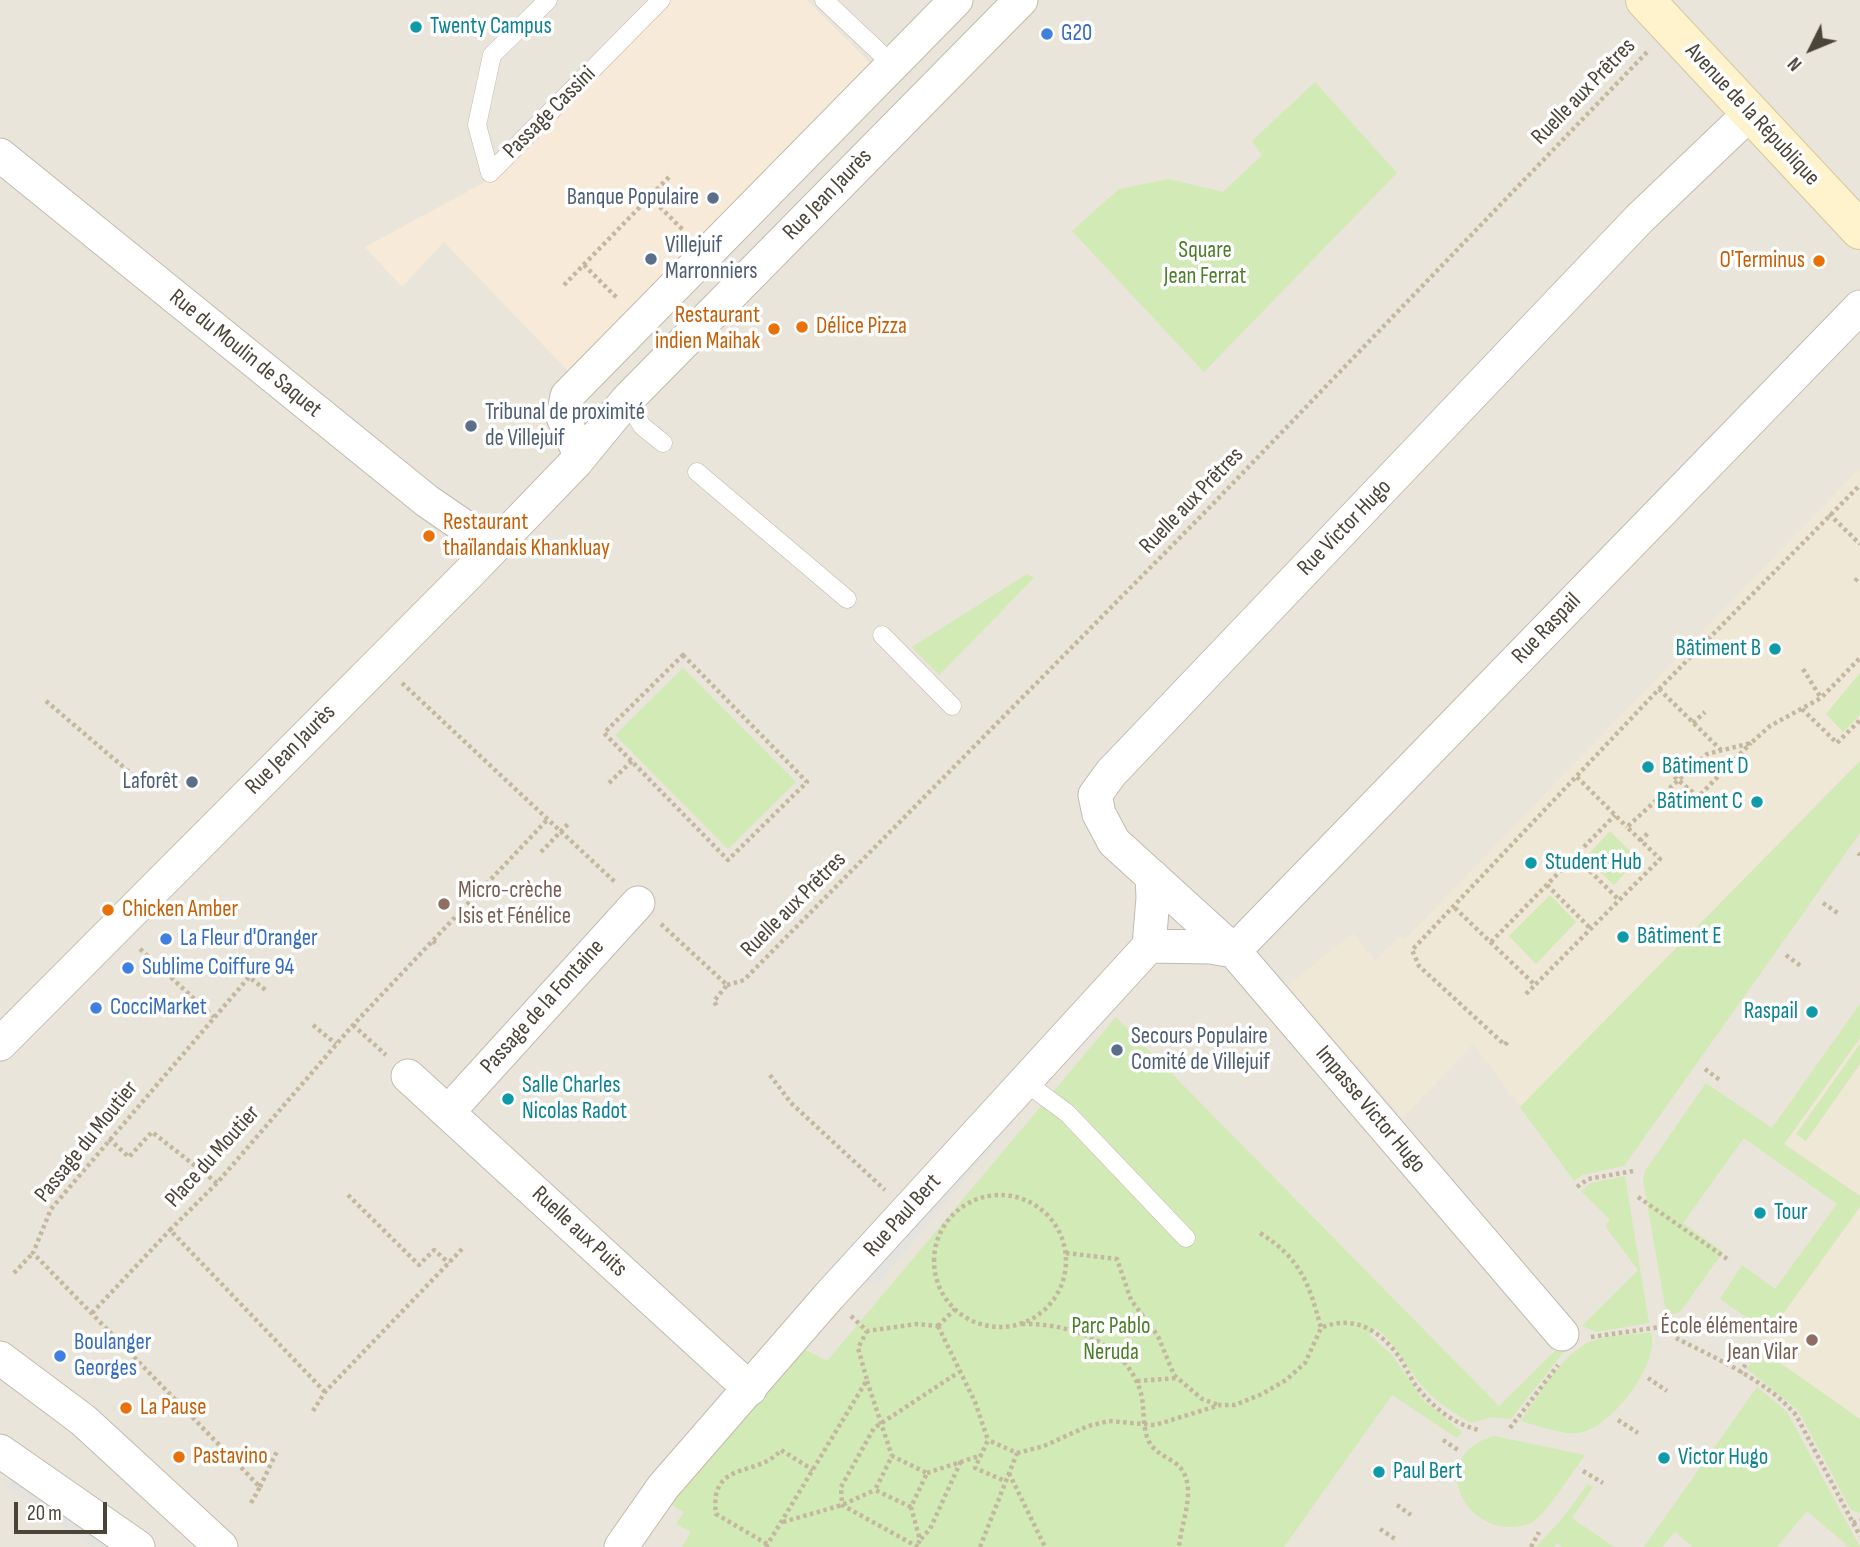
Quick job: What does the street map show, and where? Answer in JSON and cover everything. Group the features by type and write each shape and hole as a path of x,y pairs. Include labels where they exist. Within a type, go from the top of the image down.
{"main road":[{"name":"Avenue de la République","path":"1645,0 1860,230"}],"street":[{"name":"Rue Jean Jaurès","path":"580,455 563,417 567,396 956,0"},
{"name":"Rue Jean Jaurès","path":"0,1044 494,547 580,455 626,400 1021,0"},
{"path":"893,65 938,83 939,60 916,40"},
{"name":"Rue Victor Hugo","path":"1234,951 1114,842 1099,814 1095,795 1111,773 1639,219 1749,114"},
{"name":"Rue du Moulin de Saquet","path":"0,155 427,501 494,547"},
{"name":"Rue Raspail","path":"1234,951 1860,307"},
{"path":"1152,876 1149,946 1210,947 1234,951"},
{"name":"Passage de la Fontaine","path":"448,1112 638,903"},
{"name":"Rue Paul Bert","path":"621,1547 663,1487 829,1296 1149,946"},
{"name":"Impasse Victor Hugo","path":"1234,951 1562,1334"},
{"name":"Ruelle aux Puits","path":"408,1076 750,1389"},
{"path":"0,1358 83,1420 221,1547"},
{"path":"0,1451 138,1547"}],"lane":[{"name":"Passage Cassini","path":"548,0 492,55 477,125 491,173 661,0"},
{"path":"824,0 893,65"},
{"path":"626,400 642,426 663,443"},
{"path":"697,472 847,599"},
{"path":"882,635 951,706"},
{"path":"1025,1082 1068,1113 1186,1238"}],"path":[{"name":"Ruelle aux Prêtres","path":"727,985 744,980 1191,527 1671,27"},
{"path":"564,285 670,176"},
{"path":"650,197 706,253"},
{"path":"584,265 640,321"},
{"path":"1507,1042 1505,1045 1419,966 1412,950 1455,908 1660,689 1860,485"},
{"path":"1829,514 1860,544"},
{"path":"1855,581 1860,576"},
{"path":"683,655 807,782 728,860 632,761 604,733 683,655"},
{"path":"1669,772 1698,797 1770,726 1821,698 1860,658"},
{"name":"Place du Moutier","path":"325,1392 170,1230 217,1183 353,1025 547,820 380,662"},
{"path":"1803,669 1821,698"},
{"path":"1660,689 1721,750"},
{"path":"46,701 134,776"},
{"path":"1801,709 1837,743 1860,720"},
{"path":"1693,723 1704,712"},
{"path":"1627,827 1707,754 1751,743"},
{"path":"608,783 632,761"},
{"path":"1526,995 1660,859 1577,777"},
{"path":"1490,942 1575,856 1600,826 1615,815"},
{"path":"541,852 570,822"},
{"path":"1640,841 1648,833"},
{"path":"1575,856 1619,900"},
{"path":"1547,884 1591,929"},
{"path":"1823,903 1839,914"},
{"path":"1455,908 1535,985"},
{"path":"1500,922 1505,926"},
{"path":"116,926 214,1017"},
{"path":"433,941 439,946"},
{"path":"1786,955 1802,967"},
{"name":"Passage du Moutier","path":"33,1253 51,1209 248,977 268,992"},
{"path":"1748,1009 1763,1021"},
{"path":"313,1025 336,1044"},
{"path":"353,1025 408,1076"},
{"path":"1705,1069 1721,1081"},
{"path":"769,1075 791,1103 895,1199"},
{"path":"109,1139 129,1157 152,1132 217,1183"},
{"path":"1577,1187 1595,1177 1633,1171"},
{"path":"1022,1324 1042,1312 1056,1296 1065,1275 1066,1253 1061,1234 1050,1217 1035,1204 1017,1196 997,1194 977,1198 960,1208 946,1222 935,1248 935,1277 942,1294 969,1320 986,1326 1037,1324 1090,1337 1117,1354 1137,1381 1151,1445 1175,1463 1187,1481 1188,1497 1179,1547"},
{"path":"348,1195 419,1265 434,1250 449,1264"},
{"path":"1638,1197 1730,1261"},
{"path":"92,1313 170,1230"},
{"path":"938,1326 988,1440 1017,1453 1044,1446 1088,1426 1109,1421 1145,1425 1220,1405 1235,1405 1286,1380 1306,1363 1321,1328 1301,1270 1279,1245 1260,1233"},
{"path":"313,1411 325,1392 463,1249"},
{"path":"14,1273 33,1253 260,1487"},
{"path":"1066,1253 1117,1259 1130,1300 1158,1336 1177,1378 1202,1399 1220,1405"},
{"path":"938,1326 955,1309"},
{"path":"846,1312 867,1331"},
{"path":"1321,1328 1338,1321 1363,1325 1399,1357 1416,1386 1440,1412 1464,1427 1479,1430"},
{"path":"867,1331 916,1324 938,1326"},
{"path":"867,1331 858,1348 892,1456 927,1473 982,1455"},
{"path":"1676,1338 1783,1400 1796,1415 1860,1536"},
{"path":"1729,1347 1748,1361 1740,1373"},
{"path":"842,1505 841,1487 869,1434 959,1372"},
{"path":"1137,1381 1177,1378"},
{"path":"1648,1378 1667,1391"},
{"path":"813,1470 781,1450 772,1461 741,1469 722,1480 713,1496 716,1514 766,1545 783,1522 867,1380"},
{"path":"1618,1420 1638,1433"},
{"path":"988,1440 975,1468 1004,1481"},
{"path":"1443,1440 1458,1450"},
{"path":"251,1503 278,1449"},
{"path":"981,1547 1005,1488 1004,1481 1017,1453"},
{"path":"783,1522 842,1505 875,1490 892,1456"},
{"path":"842,1505 918,1547 920,1540 930,1530 961,1461"},
{"path":"1583,1471 1603,1483"},
{"path":"920,1540 911,1507 927,1473"},
{"path":"1008,1473 1046,1547"},
{"path":"875,1490 911,1507"},
{"path":"1397,1505 1411,1515"},
{"path":"1853,1523 1860,1520"},
{"path":"1380,1528 1395,1539"},
{"path":"1531,1547 1539,1532"}],"shaded area":[{"path":"0,0 1860,0 1860,1547 0,1547"},
{"path":"669,0 807,0 873,66 568,371 444,242 402,287 365,247 487,181"},
{"path":"1860,468 1860,761 1520,1107 1473,1044 1403,1118 1287,986 1353,933 1375,960 1401,936 1405,939"},
{"path":"1860,1038 1860,1196 1784,1144"},
{"path":"1012,1107 1013,1122 878,1284 865,1282"},
{"name":"École élémentaire Jean Vilar","path":"1860,1207 1860,1489 1802,1401 1752,1357"},
{"path":"26,1478 125,1547 92,1547 4,1485"}],"green space":[{"name":"Square Jean Ferrat","path":"1315,82 1397,173 1204,372 1072,231 1119,189 1169,179 1223,192 1262,155 1252,141"},
{"path":"1027,574 1034,578 939,675 912,647"},
{"path":"683,668 796,782 728,849 615,735"},
{"path":"1860,673 1860,715 1843,732 1826,714"},
{"path":"1860,761 1860,833 1624,1166 1582,1175 1574,1181 1520,1107"},
{"path":"1610,831 1638,859 1614,885 1585,858"},
{"path":"1550,895 1576,922 1536,964 1509,936"},
{"path":"1860,1004 1860,1038 1784,1144 1860,1196 1860,1207 1769,1333 1720,1299 1742,1265 1775,1289 1837,1204 1744,1138 1683,1223 1723,1252 1681,1311 1675,1314 1666,1312 1643,1180 1645,1171 1706,1083 1772,1128"},
{"name":"Parc Pablo Neruda","path":"1116,1017 1499,1406 1568,1338 1566,1349 1511,1419 1492,1417 1471,1423 1452,1411 1423,1387 1390,1342 1376,1328 1370,1335 1393,1356 1422,1399 1462,1432 1457,1438 1392,1395 1284,1547 682,1547 691,1532 676,1524 684,1512 665,1501 800,1347 827,1361"},
{"path":"1860,1044 1860,1064 1806,1141 1796,1134"},
{"path":"1625,1176 1649,1323 1596,1332 1582,1326 1638,1270 1605,1226 1610,1220 1581,1191 1591,1183"},
{"path":"1651,1332 1652,1345 1641,1377 1618,1408 1591,1429 1571,1433 1520,1421 1560,1366 1579,1348 1604,1337"},
{"path":"1759,1348 1860,1419 1860,1513 1851,1510 1798,1410 1747,1369"},
{"path":"1757,1387 1787,1412 1860,1547 1849,1547 1807,1511 1777,1547 1693,1547 1675,1532 1662,1547 1644,1547"},
{"path":"1494,1436 1585,1455 1552,1501 1531,1523 1509,1527 1489,1522 1473,1512 1462,1496 1457,1479 1460,1462 1472,1447"},
{"path":"1588,1484 1593,1487 1572,1518 1614,1547 1562,1547 1557,1543 1554,1547 1536,1547 1561,1520"}],"place":[{"name":"Twenty Campus","path":"416,27"},
{"name":"G20","path":"1047,34"},
{"name":"Banque Populaire","path":"713,198"},
{"name":"Villejuif Marronniers","path":"651,259"},
{"name":"O'Terminus","path":"1819,261"},
{"name":"Délice Pizza","path":"802,327"},
{"name":"Restaurant indien Maihak","path":"774,329"},
{"name":"Tribunal de proximité de Villejuif","path":"471,426"},
{"name":"Restaurant thaïlandais Khankluay","path":"429,536"},
{"name":"Bâtiment B","path":"1775,649"},
{"name":"Bâtiment D","path":"1648,767"},
{"name":"Laforêt","path":"192,782"},
{"name":"Bâtiment C","path":"1757,802"},
{"name":"Student Hub","path":"1531,863"},
{"name":"Micro-crèche Isis et Fénélice","path":"444,904"},
{"name":"Chicken Amber","path":"108,910"},
{"name":"Bâtiment E","path":"1623,937"},
{"name":"La Fleur d'Oranger","path":"166,939"},
{"name":"Sublime Coiffure 94","path":"128,968"},
{"name":"CocciMarket","path":"96,1008"},
{"name":"Raspail","path":"1812,1012"},
{"name":"Secours Populaire Comité de Villejuif","path":"1117,1050"},
{"name":"Salle Charles Nicolas Radot","path":"508,1099"},
{"name":"Tour","path":"1760,1213"},
{"name":"École élémentaire Jean Vilar","path":"1812,1340"},
{"name":"Boulanger Georges","path":"60,1356"},
{"name":"La Pause","path":"126,1408"},
{"name":"Pastavino","path":"179,1457"},
{"name":"Victor Hugo","path":"1664,1458"},
{"name":"Paul Bert","path":"1379,1472"}]}
